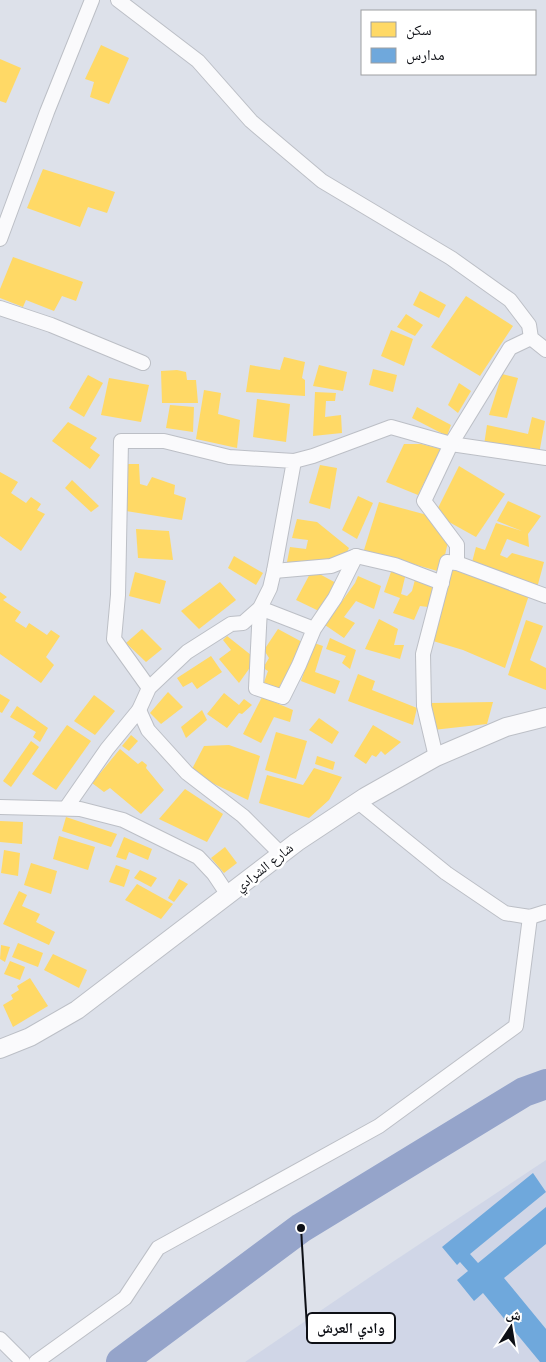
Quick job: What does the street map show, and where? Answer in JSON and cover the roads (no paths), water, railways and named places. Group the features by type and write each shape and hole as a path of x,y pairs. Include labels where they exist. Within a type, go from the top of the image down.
{"street":[{"path":"0,239 47,112 92,0"},
{"path":"123,2 198,60 251,121 322,180 451,258 510,300 529,325 531,338 546,350"},
{"path":"0,308 51,325 143,363"},
{"path":"458,563 457,545 424,501 451,444 510,348 531,338"},
{"path":"149,688 114,639 118,595 121,442 164,441 229,457 294,461 313,456 391,427 451,444 546,458"},
{"path":"66,808 107,749 139,710 149,688 187,652 231,624 243,623 260,608 270,588 274,571 294,461"},
{"path":"274,571 331,566 356,556 395,565 442,583"},
{"path":"260,608 256,688 283,697 314,629 336,598 356,556"},
{"path":"436,757 424,706 423,654 447,562 458,563 546,596"},
{"path":"260,608 314,629"},
{"path":"139,710 148,730 187,773 243,816 281,854"},
{"name":"شارع الشرادي","path":"0,1049 30,1037 77,1010 281,854 357,801 436,757 506,727 546,717"},
{"path":"357,801 446,873 505,913 530,917 546,912"},
{"path":"0,807 80,809 123,820 198,857 214,874 228,895"},
{"path":"36,1362 126,1298 158,1248 379,1126 516,1026 530,917"},
{"path":"0,1339 23,1362"}],"waterway":[{"path":"121,1362 301,1228 524,1092 546,1084"}],"place":[{"name":"وادي العرش","path":"301,1228"}]}
